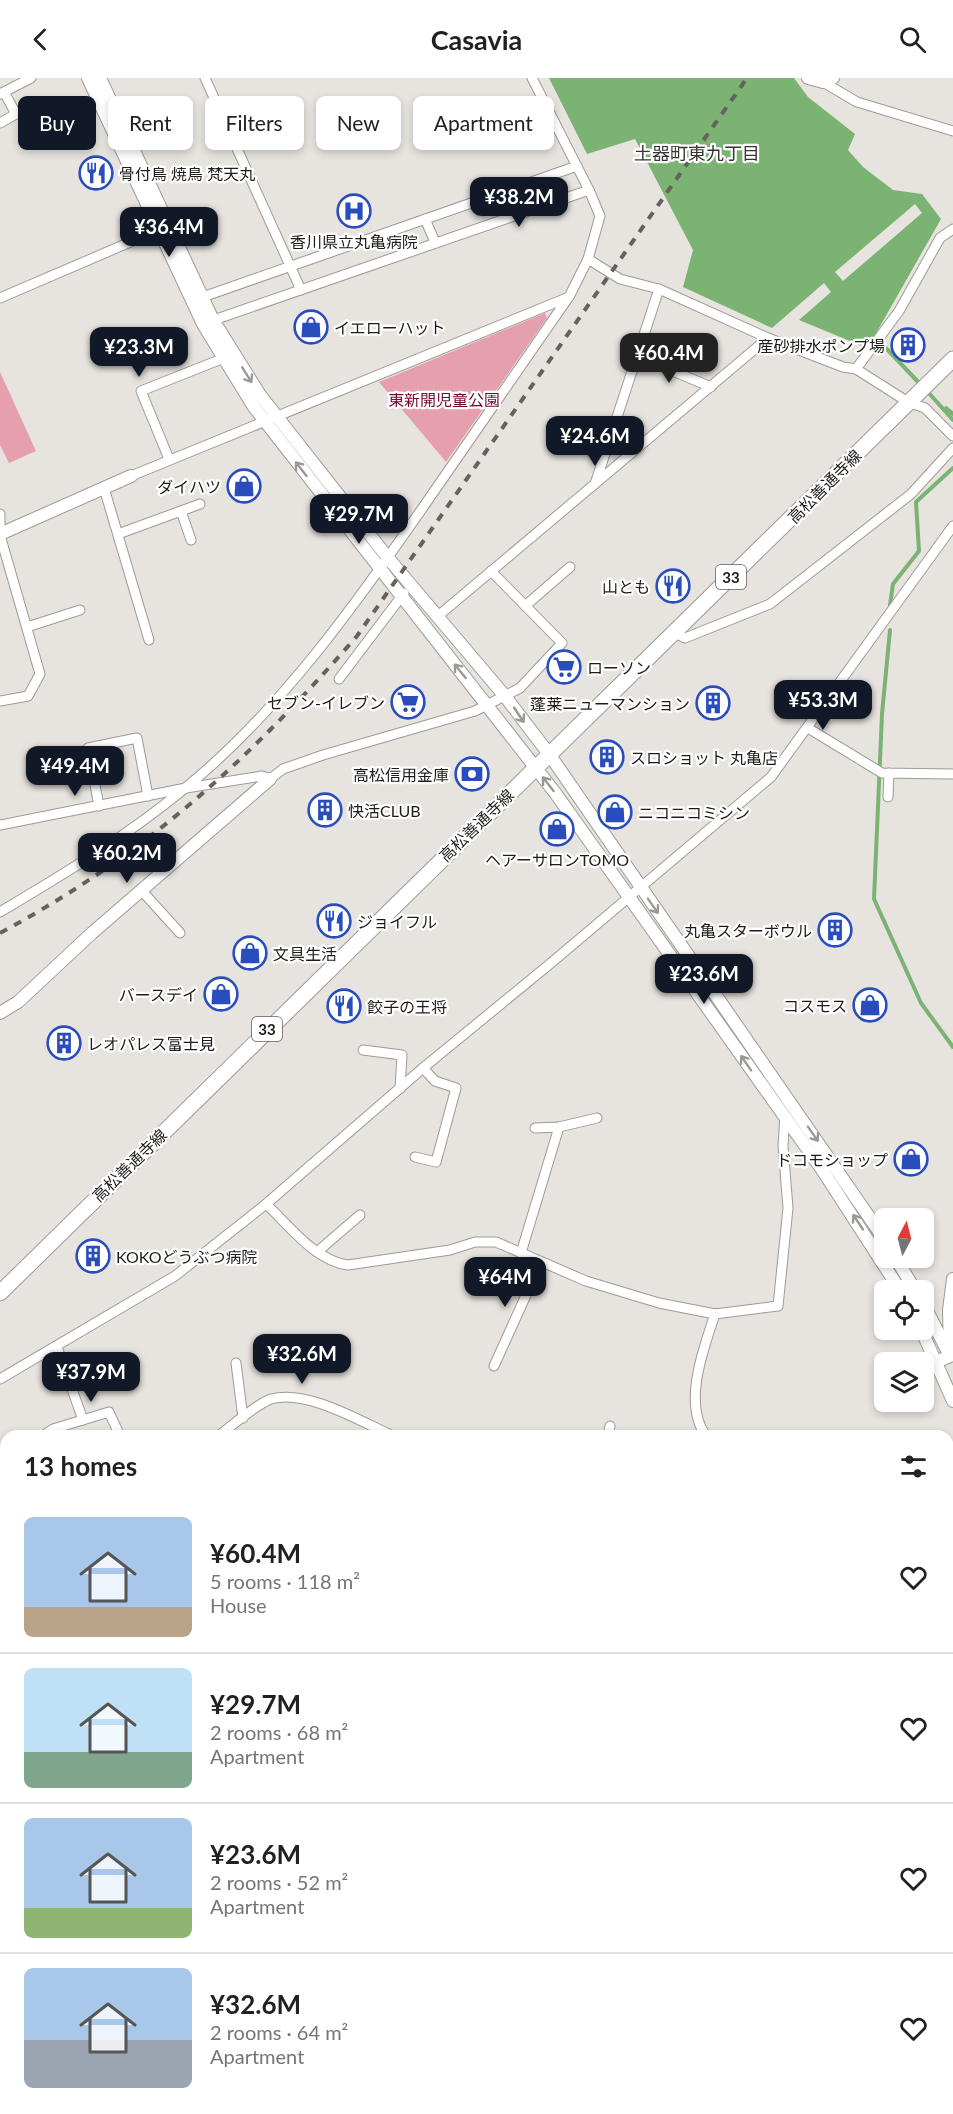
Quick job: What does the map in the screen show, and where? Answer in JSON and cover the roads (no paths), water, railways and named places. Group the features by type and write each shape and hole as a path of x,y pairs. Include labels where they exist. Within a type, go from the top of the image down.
{"main road":[{"name":"高松善通寺線","path":"0,1293 953,359"}],"street":[{"path":"0,123 16,114 2,93 31,78"},
{"path":"88,78 164,227"},
{"path":"100,78 164,227 208,322 228,356 270,418 380,569 535,767 628,896 785,1117 877,1251 894,1280"},
{"path":"205,78 301,290"},
{"path":"0,912 111,844 186,788 268,708 321,648 380,569 569,297 588,259 600,216 532,78"},
{"path":"808,78 828,80 857,102 953,131"},
{"path":"197,298 577,166"},
{"path":"208,322 589,190"},
{"path":"425,219 435,242"},
{"path":"0,298 164,227"},
{"path":"856,369 899,311 939,238 953,229"},
{"path":"588,259 620,279 659,290 768,338 843,367 856,369 925,408 953,436"},
{"path":"595,484 659,290"},
{"path":"0,534 169,459 569,297"},
{"path":"438,616 768,338"},
{"path":"169,459 141,391 228,356"},
{"path":"637,356 711,387"},
{"path":"270,418 504,695 549,754 874,1224"},
{"path":"675,633 685,638 770,604 911,494 953,448"},
{"path":"104,488 148,640"},
{"path":"118,534 200,504"},
{"path":"181,511 191,540"},
{"path":"0,514 0,534 40,674 28,696 0,701"},
{"path":"0,1379 175,1276 266,1204 423,1068 771,777 953,526"},
{"path":"525,606 570,567"},
{"path":"0,1013 18,1002 142,891 283,770 323,755 474,711 520,688 561,643 491,571"},
{"path":"339,679 410,584"},
{"path":"27,627 80,610"},
{"path":"808,728 882,772 953,774"},
{"path":"99,806 88,748 137,738 152,795 159,808"},
{"path":"882,772 888,798"},
{"path":"0,825 186,788 262,776 270,779"},
{"path":"142,891 180,933"},
{"path":"363,1050 402,1055 400,1089"},
{"path":"415,1157 436,1162 456,1088 435,1081 423,1068"},
{"path":"266,1204 317,1252 335,1264 348,1265 450,1250 475,1242 496,1242 586,1281 659,1303 715,1314 778,1306 788,1208 783,1146 787,1096"},
{"path":"536,1128 558,1127 597,1118"},
{"path":"521,1253 558,1127"},
{"path":"317,1252 360,1215"},
{"path":"494,1366 542,1262"},
{"path":"952,1359 949,1310 953,1279"},
{"path":"702,1430 697,1410 697,1369 715,1314"},
{"path":"934,1324 952,1359"},
{"path":"926,1340 953,1401"},
{"path":"57,1347 83,1420"},
{"path":"936,1362 952,1359"},
{"path":"236,1363 243,1418"},
{"path":"226,1430 269,1400 304,1399 379,1430"},
{"path":"52,1430 109,1412 117,1430"}],"waterway":[{"path":"885,347 922,386"},
{"path":"927,391 953,420"},
{"path":"946,408 953,414"},
{"path":"890,605 893,584 919,551 916,502 953,468"},
{"path":"890,630 882,714 874,899 921,1003 953,1047"}],"railway":[{"path":"0,933 53,903 102,871 193,802 276,724 357,636 747,78"}],"place":[{"name":"骨付鳥 焼鳥 梵天丸","path":"96,173"},
{"name":"香川県立丸亀病院","path":"354,211"},
{"name":"イエローハット","path":"311,327"},
{"name":"産砂排水ポンプ場","path":"908,345"},
{"name":"ダイハツ","path":"244,486"},
{"name":"山とも","path":"673,586"},
{"name":"ローソン","path":"564,667"},
{"name":"セブン-イレブン","path":"408,702"},
{"name":"蓬莱ニューマンション","path":"713,703"},
{"name":"スロショット 丸亀店","path":"607,757"},
{"name":"高松信用金庫","path":"472,774"},
{"name":"快活CLUB","path":"325,810"},
{"name":"ニコニコミシン","path":"615,812"},
{"name":"ヘアーサロンTOMO","path":"557,829"},
{"name":"ジョイフル","path":"334,921"},
{"name":"丸亀スターボウル","path":"835,930"},
{"name":"文具生活","path":"250,953"},
{"name":"バースデイ","path":"221,994"},
{"name":"コスモス","path":"870,1005"},
{"name":"餃子の王将","path":"344,1006"},
{"name":"レオパレス富士見","path":"64,1043"},
{"name":"ドコモショップ","path":"911,1159"},
{"name":"KOKOどうぶつ病院","path":"93,1256"}],"district":[{"name":"土器町東九丁目","path":"697,153"}],"park label":[{"name":"東新開児童公園","path":"444,399"}]}
